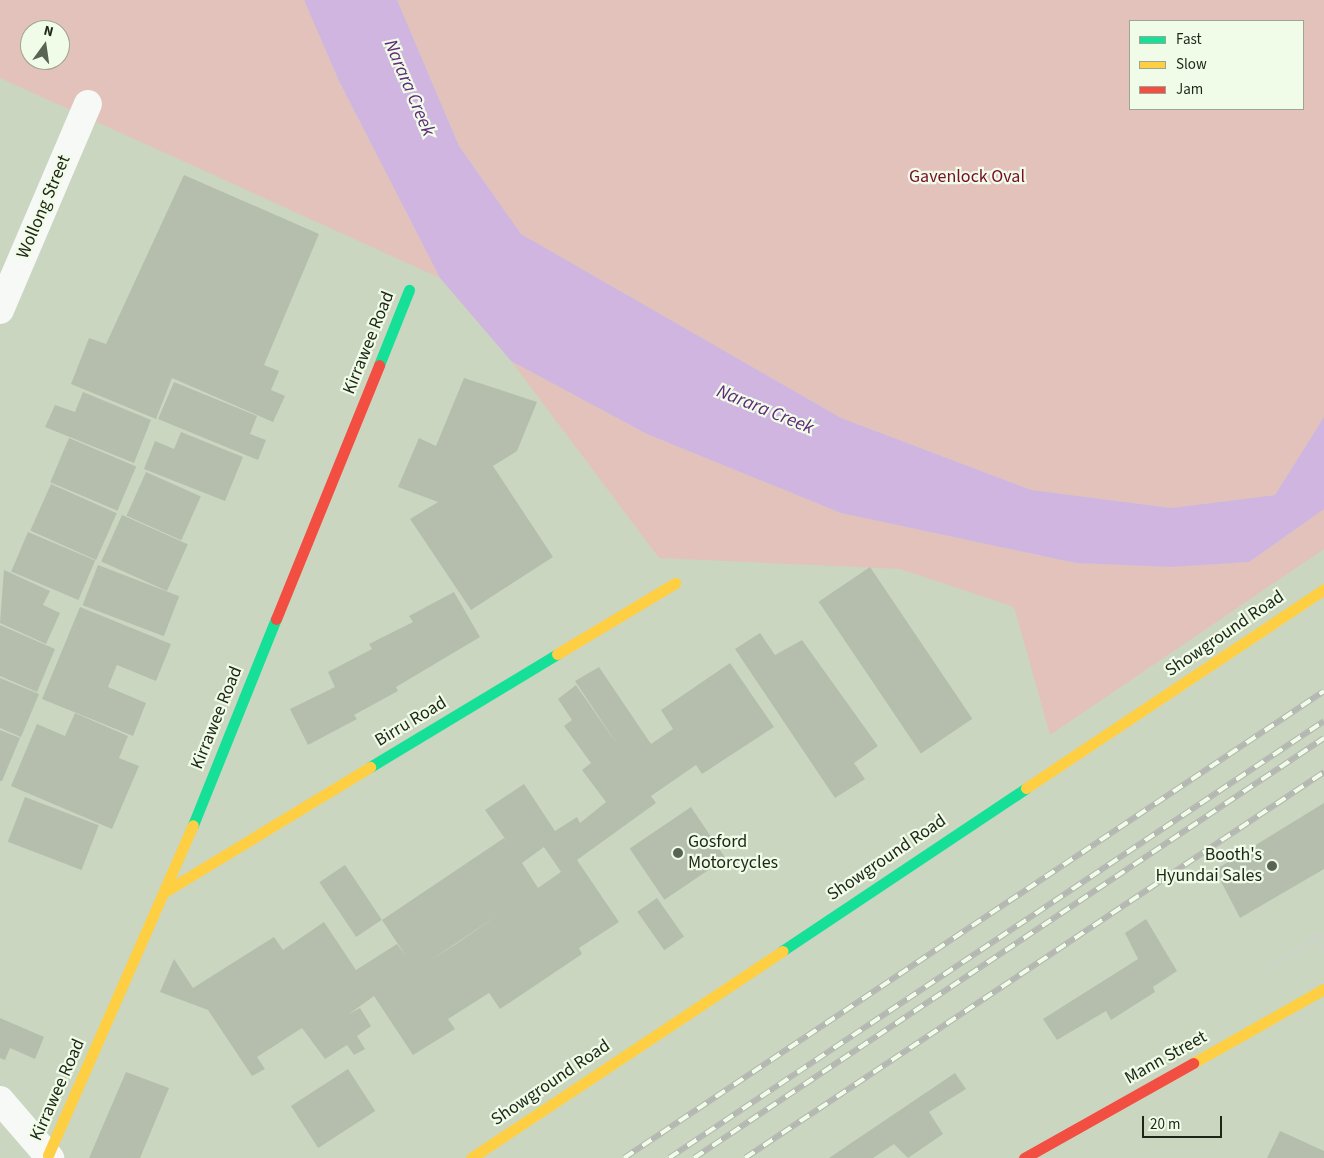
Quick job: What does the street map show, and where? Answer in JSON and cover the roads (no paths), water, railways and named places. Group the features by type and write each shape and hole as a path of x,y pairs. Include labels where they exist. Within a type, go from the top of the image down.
{"street":[{"name":"Wollong Street","path":"0,310 88,104"},
{"name":"Kirrawee Road","path":"49,1157 166,891 409,290"},
{"name":"Birru Road","path":"166,891 675,583"},
{"name":"Showground Road","path":"471,1158 1324,589"},
{"name":"Mann Street","path":"1024,1158 1324,989"},
{"path":"0,1100 49,1157"}],"water":[{"name":"Narara Creek","path":"304,0 397,0 459,146 521,234 841,418 1031,490 1171,508 1275,495 1324,417 1324,509 1249,562 1170,567 1076,563 841,513 647,434 511,361 440,278 339,81"}],"railway":[{"path":"624,1158 1324,691"},
{"path":"669,1158 1324,721"},
{"path":"694,1158 1324,738"},
{"path":"745,1158 1324,772"}],"place":[{"name":"Gosford Motorcycles","path":"678,853"},
{"name":"Booth's Hyundai Sales","path":"1272,866"}],"park label":[{"name":"Gavenlock Oval","path":"967,177"}]}
